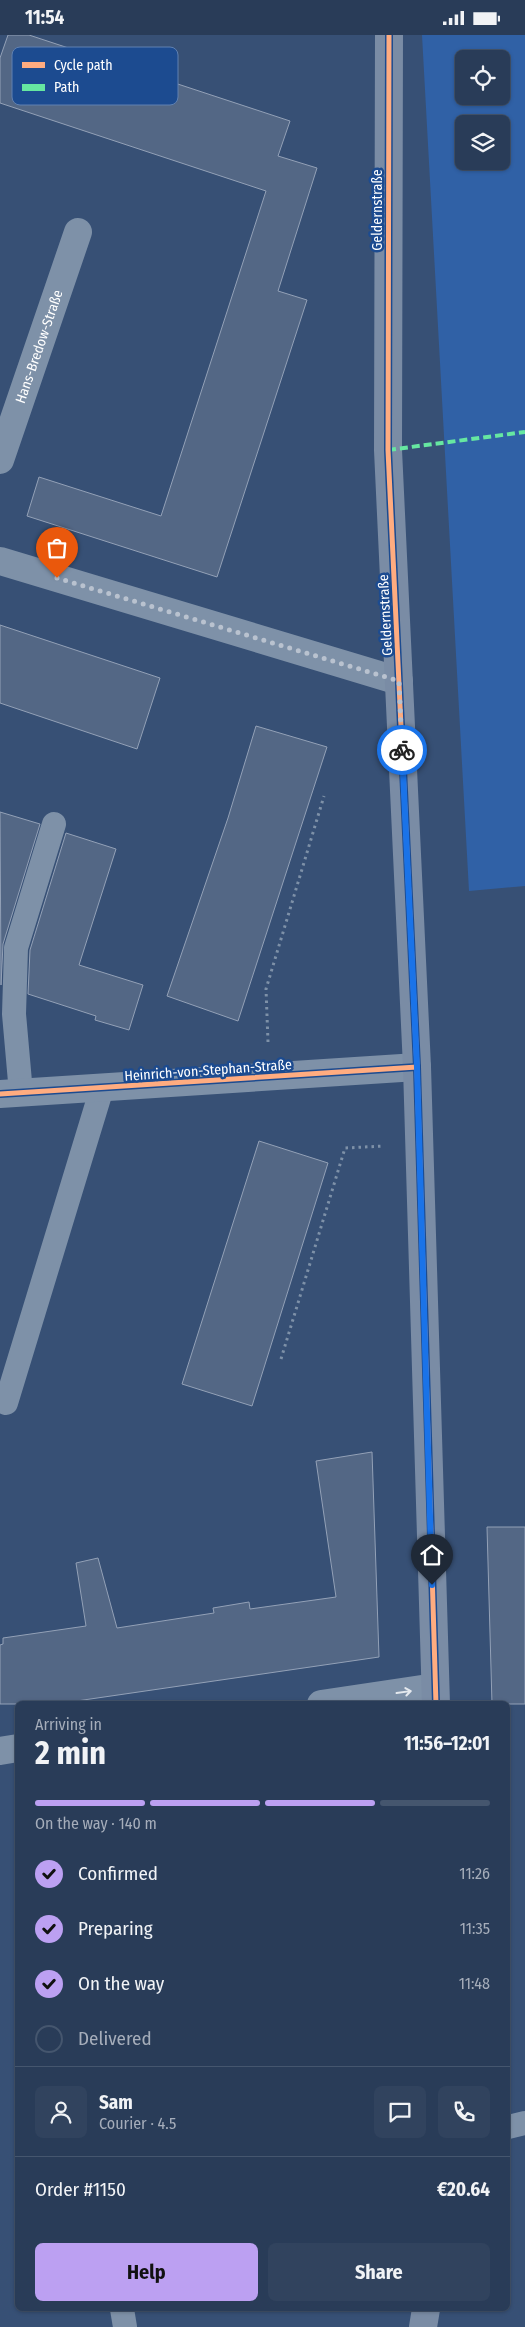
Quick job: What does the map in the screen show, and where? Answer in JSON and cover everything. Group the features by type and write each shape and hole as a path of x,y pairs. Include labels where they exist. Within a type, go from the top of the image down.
{"street":[{"name":"Geldernstraße","path":"389,35 388,450 420,1144 435,1695"},
{"name":"Hans-Bredow-Straße","path":"0,460 78,232"},
{"path":"0,561 399,681"},
{"name":"Heinrich-von-Stephan-Straße","path":"10,1093 417,1067"},
{"path":"359,1701 435,1695"},
{"path":"0,1751 15,1749"},
{"path":"423,2327 426,2311"}],"lane":[{"path":"10,1093 16,948 54,825"},
{"path":"6,1403 102,1088"},
{"path":"510,2127 525,2123"},
{"path":"122,2311 125,2327"}],"path":[{"path":"270,1077 266,989 324,796"},
{"path":"280,1359 345,1148 420,1144"}],"shaded area":[{"path":"422,35 525,35 525,886 469,891"}],"building":[{"path":"8,35 29,35 65,47 12,47 12,105 178,105 178,84 290,121 278,156 317,168 278,291 307,300 217,577 27,516 39,477 161,516 266,191 0,103 0,58"},
{"path":"0,625 160,678 137,749 0,703"},
{"path":"256,726 327,747 238,1021 167,996 228,818"},
{"path":"0,812 40,824 3,944 1,985"},
{"path":"66,833 116,849 79,965 143,985 129,1030 95,1020 96,1016 28,994 30,950"},
{"path":"259,1141 328,1163 252,1406 182,1384"},
{"path":"372,1452 379,1657 77,1701 15,1701 15,1704 0,1704 0,1645 3,1644 3,1638 86,1626 76,1563 98,1558 117,1628 214,1613 213,1608 249,1602 250,1609 336,1597 316,1461"},
{"path":"487,1527 525,1527 525,1704 510,1704 510,1701 492,1701"}],"marked path":[{"path":"388,450 525,432"}],"cycle path":[{"path":"389,35 388,450 417,1067 436,1701"},
{"path":"0,1094 417,1067"}],"way so far":[{"path":"57,578 399,681 402,750"}],"route":[{"path":"402,750 417,1067 432,1585"}]}
